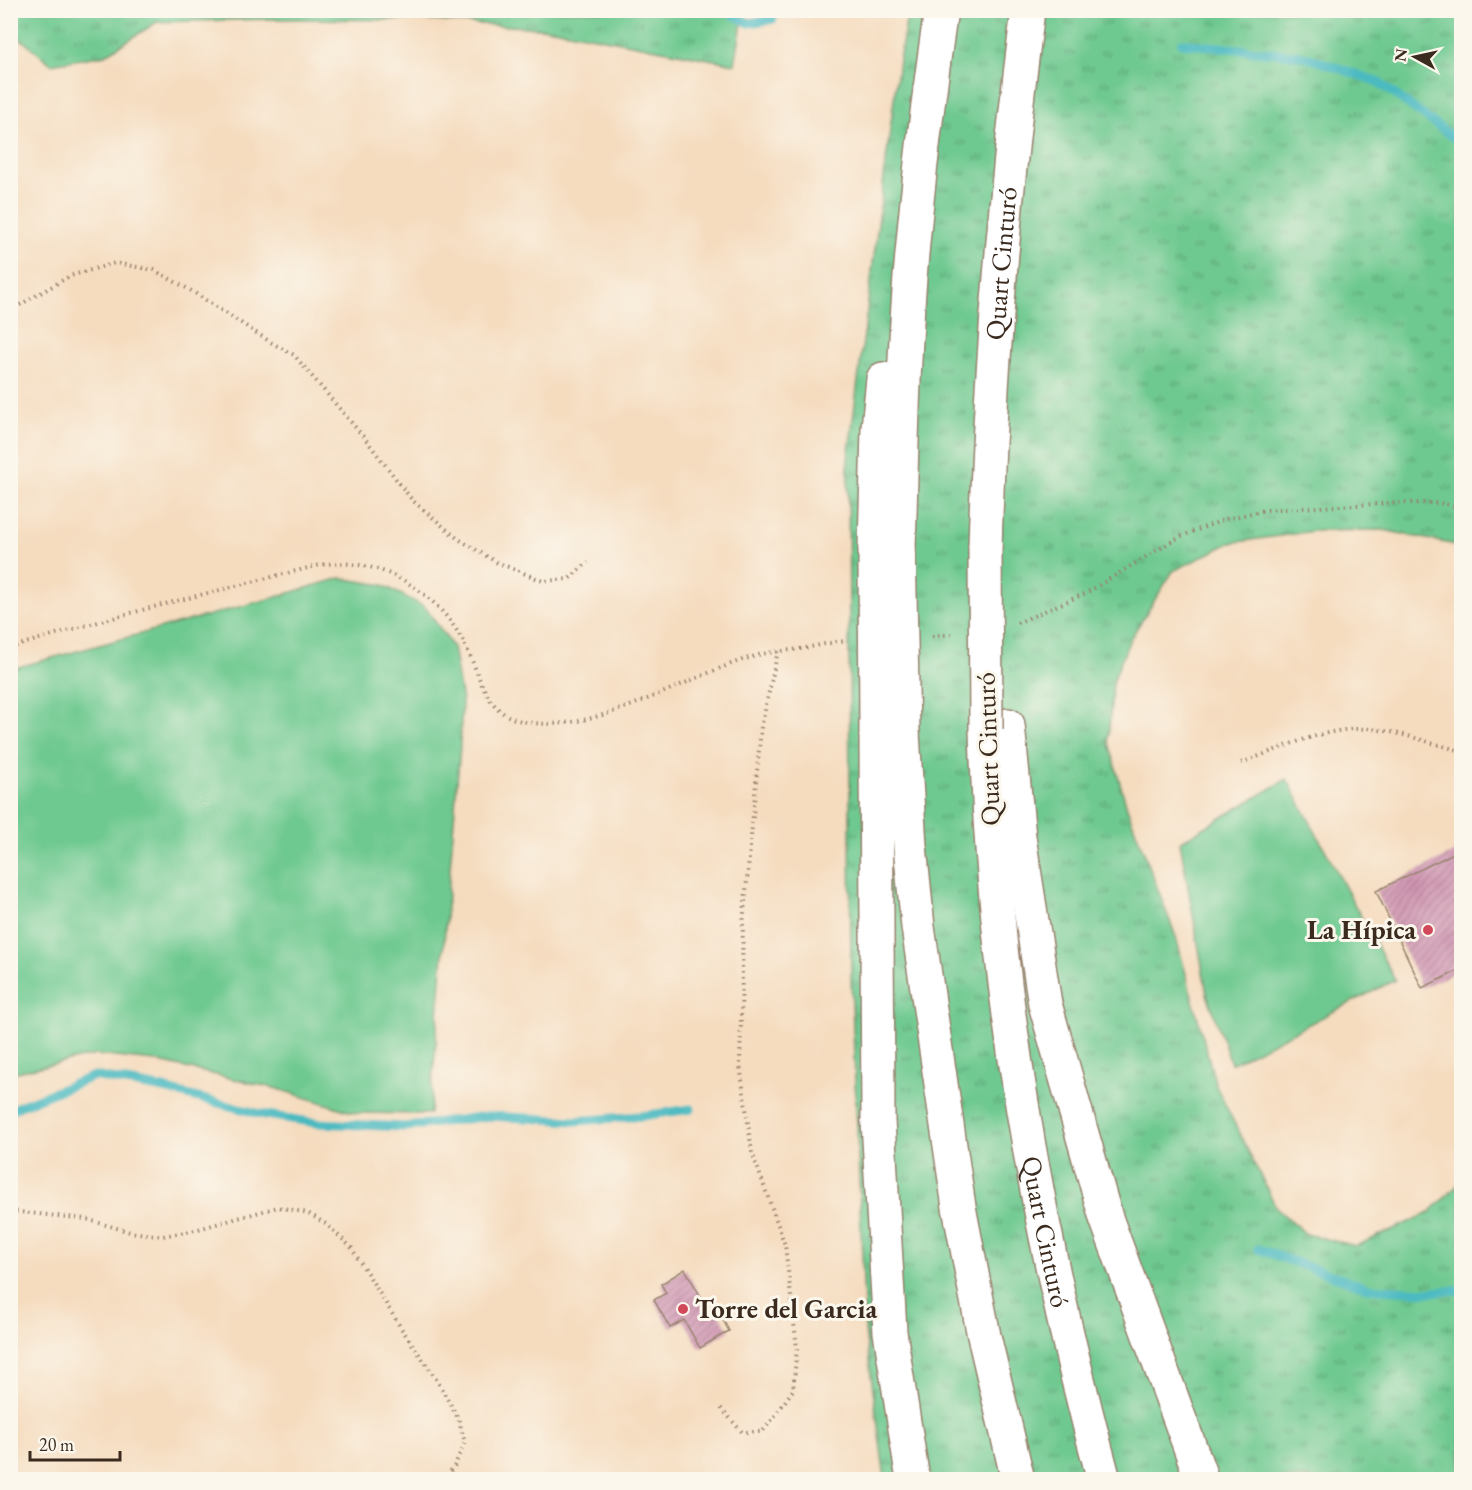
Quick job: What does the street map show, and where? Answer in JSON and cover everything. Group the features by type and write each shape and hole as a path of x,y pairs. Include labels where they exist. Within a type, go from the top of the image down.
{"highway":[{"path":"913,1479 890,1332 878,1121 889,734 887,549 901,442 907,325 924,130 941,10"},
{"name":"Quart Cinturó","path":"1028,10 1001,249 993,367 997,727 993,876 1010,1017 1028,1135 1054,1273 1087,1419 1104,1479"},
{"path":"997,727 1019,837 1045,1004 1106,1218 1202,1479"},
{"path":"889,734 910,846 918,927 958,1207 984,1336 1018,1479"}],"path":[{"path":"10,312 70,276 115,263 154,270 294,355 367,441 412,500 457,538 496,562 543,581 569,579 588,562"},
{"path":"1011,624 1040,615 1086,593 1179,537 1226,519 1265,510 1394,503 1440,503 1461,508"},
{"path":"10,648 130,613 320,565 345,563 367,566 389,573 434,603 446,614 467,647 474,669 486,693 505,714 516,720 564,723 601,715 753,656 851,640"},
{"path":"929,636 959,633"},
{"path":"721,1408 742,1432 762,1432 793,1390 797,1348 784,1245 752,1152 740,1065 743,924 761,728 778,651"},
{"path":"1241,763 1293,744 1353,729 1384,731 1461,751"},
{"path":"10,1210 86,1219 130,1232 163,1236 191,1232 278,1207 308,1213 326,1224 351,1247 401,1328 435,1377 458,1418 465,1442 454,1467 441,1479"}],"green space":[{"path":"10,11 744,11 735,64 553,29 422,20 276,19 157,22 105,55 51,64 11,31"},
{"path":"908,11 1461,11 1461,546 1383,530 1314,531 1230,543 1173,571 1130,639 1113,681 1108,740 1127,808 1176,937 1216,1086 1277,1209 1306,1234 1356,1246 1429,1213 1461,1182 1461,1479 885,1479 865,1331 851,978 848,459 899,60"},
{"path":"340,578 383,585 425,607 453,647 462,701 460,746 430,1114 355,1113 278,1089 155,1061 96,1055 11,1073 11,669"},
{"path":"1287,779 1395,980 1231,1064 1207,994 1180,842"}],"building":[{"name":"La Hípica","path":"1462,849 1462,969 1422,988 1376,891"},
{"name":"Torre del Garcia","path":"685,1269 709,1311 716,1307 729,1331 700,1348 684,1320 670,1328 654,1300 666,1293 661,1284"}],"waterway":[{"path":"725,10 749,23 773,19"},
{"path":"1182,43 1304,56 1378,82 1462,144"},
{"path":"10,1110 94,1076 164,1089 260,1114 317,1123 405,1127 489,1116 576,1121 691,1109"},
{"path":"1258,1249 1368,1288 1426,1292 1462,1290"}],"place":[{"name":"La Hípica","path":"1428,930"},
{"name":"Torre del Garcia","path":"683,1309"}]}
